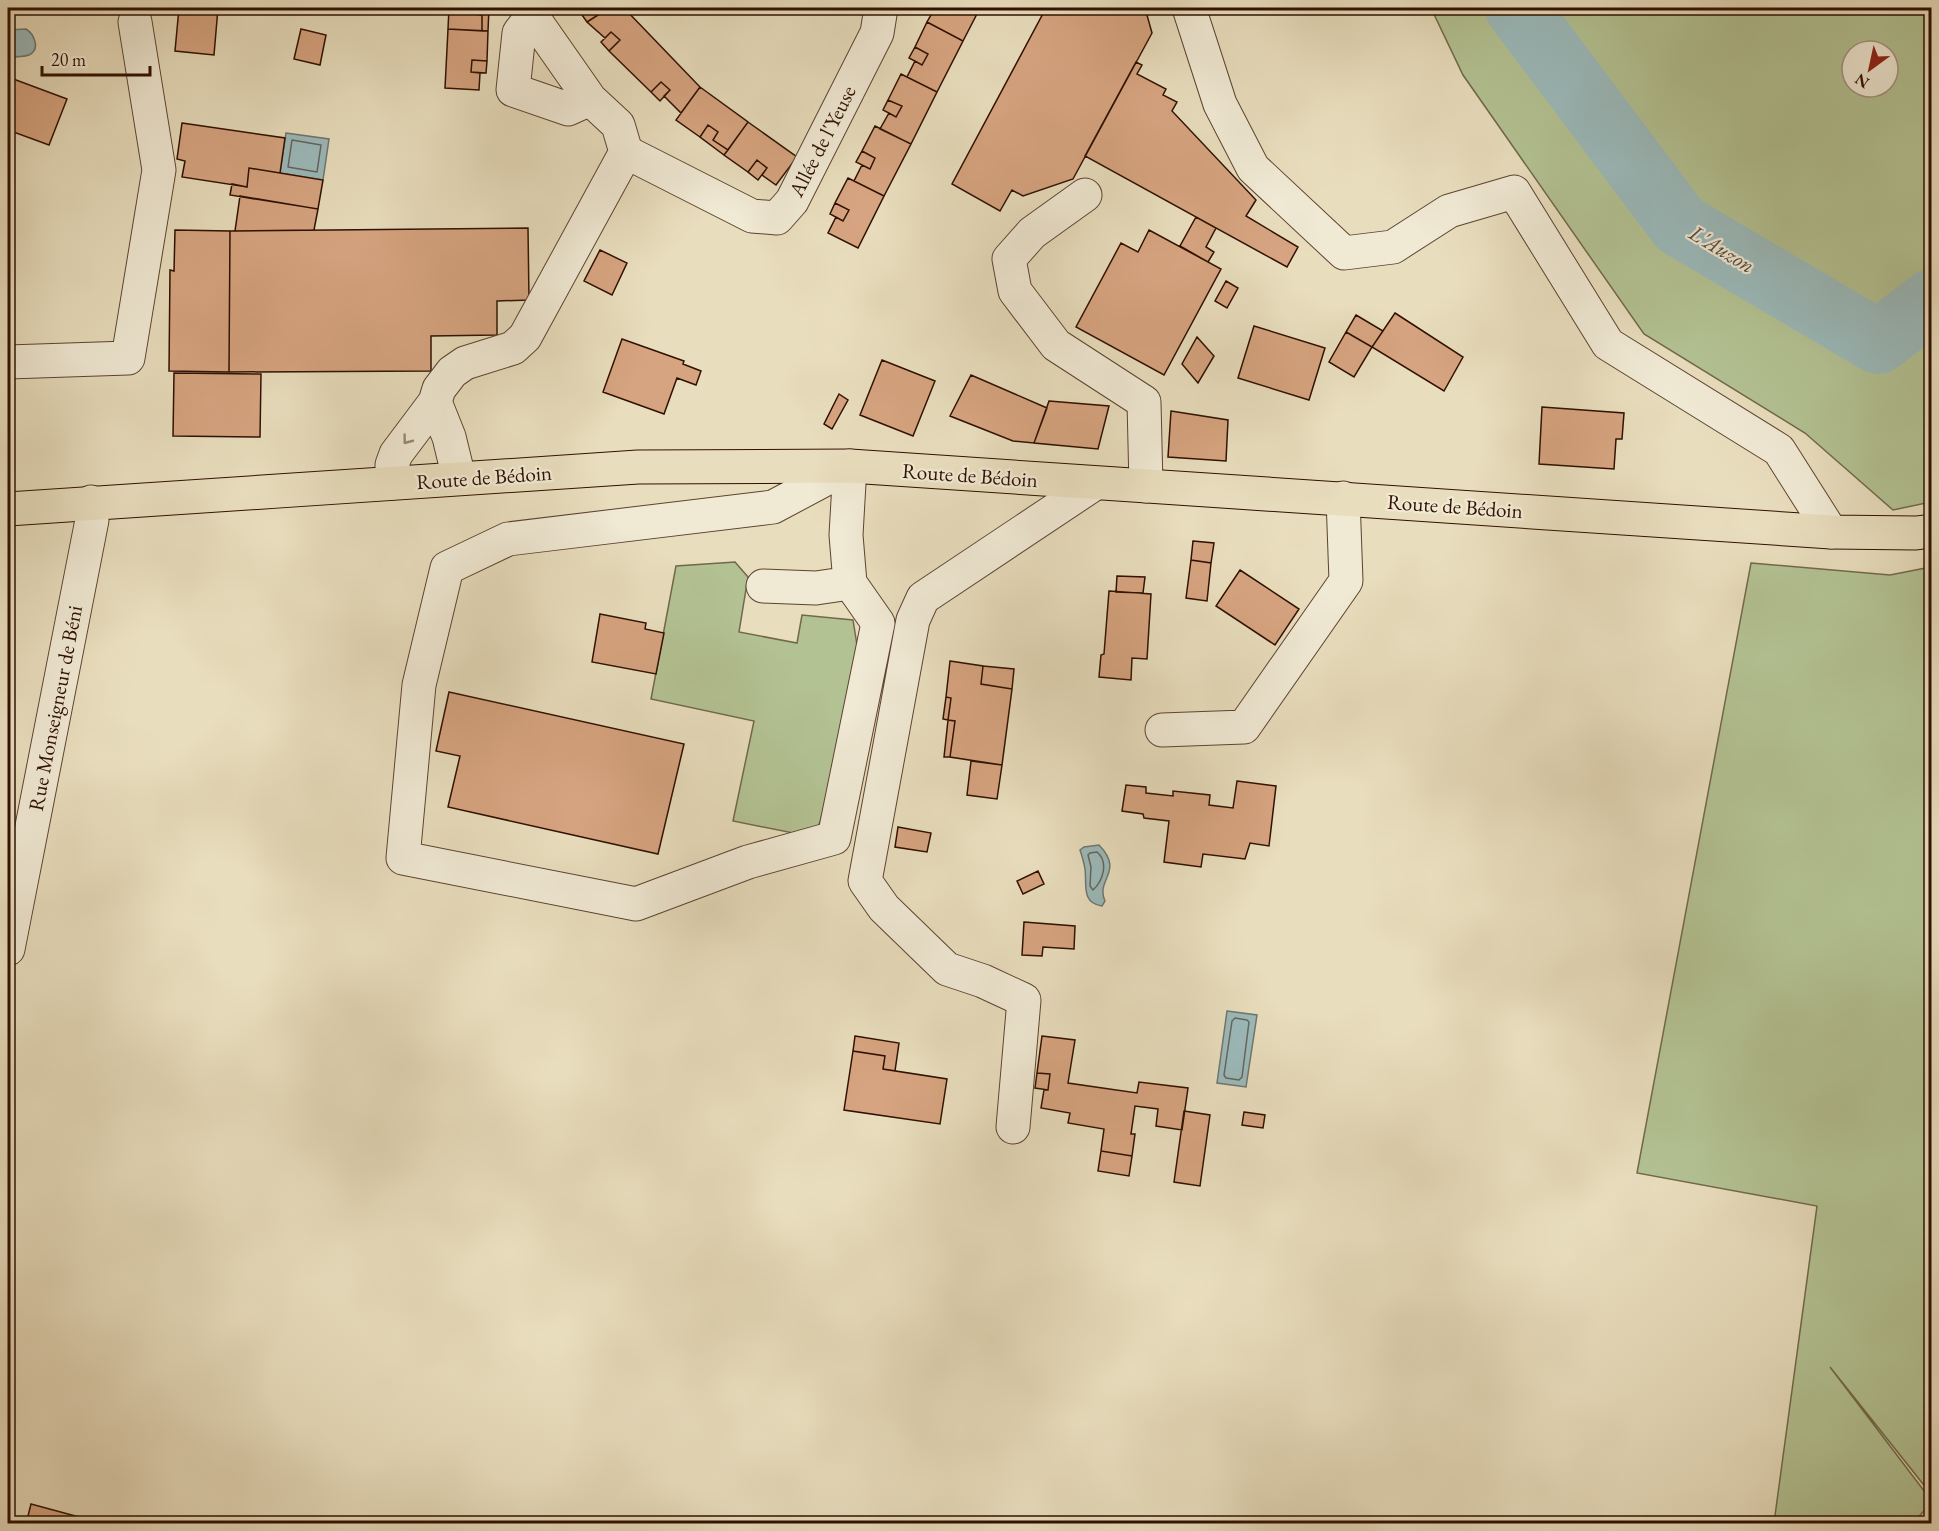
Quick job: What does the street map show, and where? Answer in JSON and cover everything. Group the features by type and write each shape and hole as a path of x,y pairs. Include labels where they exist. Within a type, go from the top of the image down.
{"main road":[{"name":"Route de Bédoin","path":"8,508 638,467 850,466 1831,532 1916,534 1932,531"}],"street":[{"path":"879,20 899,8"},
{"path":"1189,8 1220,104 1253,168 1344,253 1393,247 1449,211 1514,192 1608,344 1779,450 1831,532"},
{"path":"392,483 392,465 396,454 435,402 439,389 452,372 465,363 513,348 525,337 626,152 618,125 590,99 531,12 519,33 513,90 568,109 590,99"},
{"name":"Allée de l'Yeuse","path":"626,152 752,216 777,218 792,201 879,20"},
{"path":"8,362 128,358 159,170 135,22"},
{"path":"1085,195 1032,233 1010,259 1015,291 1056,345 1144,402 1146,486"},
{"path":"435,402 448,437 459,478"},
{"path":"850,466 846,535 850,583 878,623 834,838 748,862 636,904 403,858 419,685 447,568 508,539 773,507 850,466"},
{"path":"1013,1127 1024,1000 983,981 947,969 884,908 865,881 913,620 923,598 1094,484"},
{"path":"1162,730 1244,727 1346,581 1343,498"},
{"name":"Rue Monseigneur de Béni","path":"8,949 92,520 91,502"},
{"path":"763,586 816,588 850,583"}],"green space":[{"path":"1431,8 1931,8 1931,502 1893,510 1805,433 1644,334 1463,75"},
{"path":"735,562 748,577 739,632 797,643 802,615 853,620 857,645 847,727 820,822 813,837 733,821 754,721 651,699 676,566"},
{"path":"1751,563 1890,575 1931,567 1931,1494 1830,1367 1931,1500 1931,1503 1913,1523 1774,1523 1817,1206 1637,1173"}],"water":[{"path":"26,29 32,34 35,49 29,55 8,57 8,30"},
{"path":"286,133 329,139 323,180 280,173"},
{"path":"1099,845 1110,862 1103,893 1105,901 1102,906 1091,901 1086,892 1085,869 1080,850 1084,847"},
{"path":"1227,1011 1257,1015 1246,1087 1217,1083"}],"building":[{"path":"179,8 218,8 214,55 175,51"},
{"path":"449,8 474,8 474,14 482,15 482,31 448,29"},
{"path":"474,8 489,8 488,31 482,31 482,15 474,14"},
{"path":"577,8 609,8 587,22"},
{"path":"609,8 624,8 700,87 681,113 664,96 670,90 661,82 651,92 609,51 620,40 611,32 605,38 587,22"},
{"path":"935,8 980,8 963,41 927,22"},
{"path":"1046,8 1145,8 1152,33 1073,179 1023,196 1012,190 1000,211 952,184"},
{"path":"927,22 963,41 937,92 907,77 915,61 922,65 928,54 915,47"},
{"path":"301,29 326,35 320,65 294,59"},
{"path":"448,29 488,31 487,61 472,60 471,72 480,73 479,90 445,88"},
{"path":"611,32 620,40 609,51 601,42"},
{"path":"915,47 928,54 922,65 909,58"},
{"path":"472,60 487,61 486,73 471,72"},
{"path":"1136,62 1142,65 1137,74 1166,89 1163,95 1177,102 1172,111 1256,200 1246,216 1298,247 1287,267 1085,156"},
{"path":"901,74 937,92 911,144 880,129 889,113 896,117 902,106 888,100"},
{"path":"8,77 67,99 49,145 8,130"},
{"path":"661,82 670,90 660,101 651,92"},
{"path":"700,87 748,122 728,150 713,140 718,132 708,125 700,137 676,120"},
{"path":"888,100 902,106 896,117 883,110"},
{"path":"748,122 797,157 776,185 762,175 767,168 757,160 748,172 724,155"},
{"path":"182,123 285,138 280,173 249,168 247,187 182,177 185,161 177,159"},
{"path":"708,125 718,132 713,140 728,150 724,155 700,137"},
{"path":"875,126 911,144 884,196 854,181 862,165 870,169 875,158 862,151"},
{"path":"862,151 875,158 870,169 856,162"},
{"path":"757,160 767,168 758,180 748,172"},
{"path":"249,168 323,180 318,209 230,195 232,184 247,187"},
{"path":"848,178 884,196 858,248 828,233 836,217 843,221 849,210 835,203"},
{"path":"240,196 318,209 314,230 235,231"},
{"path":"835,203 849,210 843,221 830,214"},
{"path":"1196,217 1216,228 1206,247 1214,252 1208,262 1180,246"},
{"path":"528,228 529,300 497,301 497,335 431,336 431,371 229,372 230,231"},
{"path":"175,230 230,231 229,372 169,371 170,270 174,271"},
{"path":"1149,230 1221,269 1164,375 1076,327 1121,243 1138,252"},
{"path":"600,250 627,263 612,295 584,281"},
{"path":"1226,281 1238,288 1227,308 1215,301"},
{"path":"1395,313 1463,357 1444,391 1372,347"},
{"path":"1356,315 1383,331 1372,347 1346,332"},
{"path":"1254,326 1325,348 1309,400 1238,378"},
{"path":"1346,332 1372,347 1354,377 1329,362"},
{"path":"1197,337 1214,356 1198,383 1182,364"},
{"path":"622,339 684,361 683,364 701,371 696,385 677,378 664,414 603,392"},
{"path":"882,360 935,381 913,436 860,415"},
{"path":"174,373 261,374 260,437 173,436"},
{"path":"971,375 1047,408 1034,443 1013,441 950,416"},
{"path":"839,394 848,400 832,429 824,424"},
{"path":"1049,401 1109,406 1098,449 1034,443"},
{"path":"1542,407 1624,413 1622,439 1616,439 1614,469 1539,464"},
{"path":"1171,411 1228,420 1226,461 1168,457"},
{"path":"1193,541 1214,543 1211,563 1191,560"},
{"path":"1191,560 1211,563 1207,601 1186,598"},
{"path":"1240,570 1299,609 1275,645 1216,606"},
{"path":"1117,576 1145,577 1143,593 1116,592"},
{"path":"1109,591 1151,594 1147,659 1132,658 1131,680 1099,677 1101,655 1104,654"},
{"path":"600,614 646,623 645,629 664,633 656,674 592,662"},
{"path":"950,661 983,666 981,684 1012,689 1002,765 950,757 955,721 948,720 951,698 946,697"},
{"path":"983,666 1014,669 1012,689 981,684"},
{"path":"449,692 684,744 658,854 448,807 460,756 436,751"},
{"path":"946,697 951,698 948,720 943,719"},
{"path":"948,720 955,721 950,757 944,757"},
{"path":"971,761 1002,765 997,799 967,795"},
{"path":"1237,781 1276,786 1269,846 1250,843 1245,859 1203,854 1201,867 1164,862 1169,821 1144,818 1143,814 1122,811 1126,785 1146,787 1146,793 1173,796 1173,791 1210,795 1209,805 1233,808"},
{"path":"898,827 931,833 927,852 895,847"},
{"path":"1038,871 1044,884 1023,894 1017,881"},
{"path":"1024,922 1075,926 1074,949 1043,947 1042,956 1022,955"},
{"path":"855,1036 899,1043 895,1071 883,1069 885,1056 853,1051"},
{"path":"1042,1036 1075,1040 1068,1083 1137,1093 1139,1082 1188,1088 1182,1130 1156,1126 1158,1109 1135,1106 1131,1134 1135,1134 1132,1156 1101,1151 1104,1129 1068,1123 1070,1113 1041,1108 1044,1090 1048,1090 1050,1074 1037,1073"},
{"path":"853,1051 885,1056 883,1069 947,1079 940,1124 844,1110"},
{"path":"1037,1073 1050,1074 1048,1090 1035,1088"},
{"path":"1184,1111 1210,1115 1200,1186 1174,1182"},
{"path":"1244,1112 1265,1115 1263,1128 1242,1125"},
{"path":"1101,1151 1132,1156 1129,1176 1098,1171"},
{"path":"31,1504 105,1524 26,1524"}],"waterway":[{"name":"L'Auzon","path":"1517,8 1680,225 1878,342 1932,301"}]}
